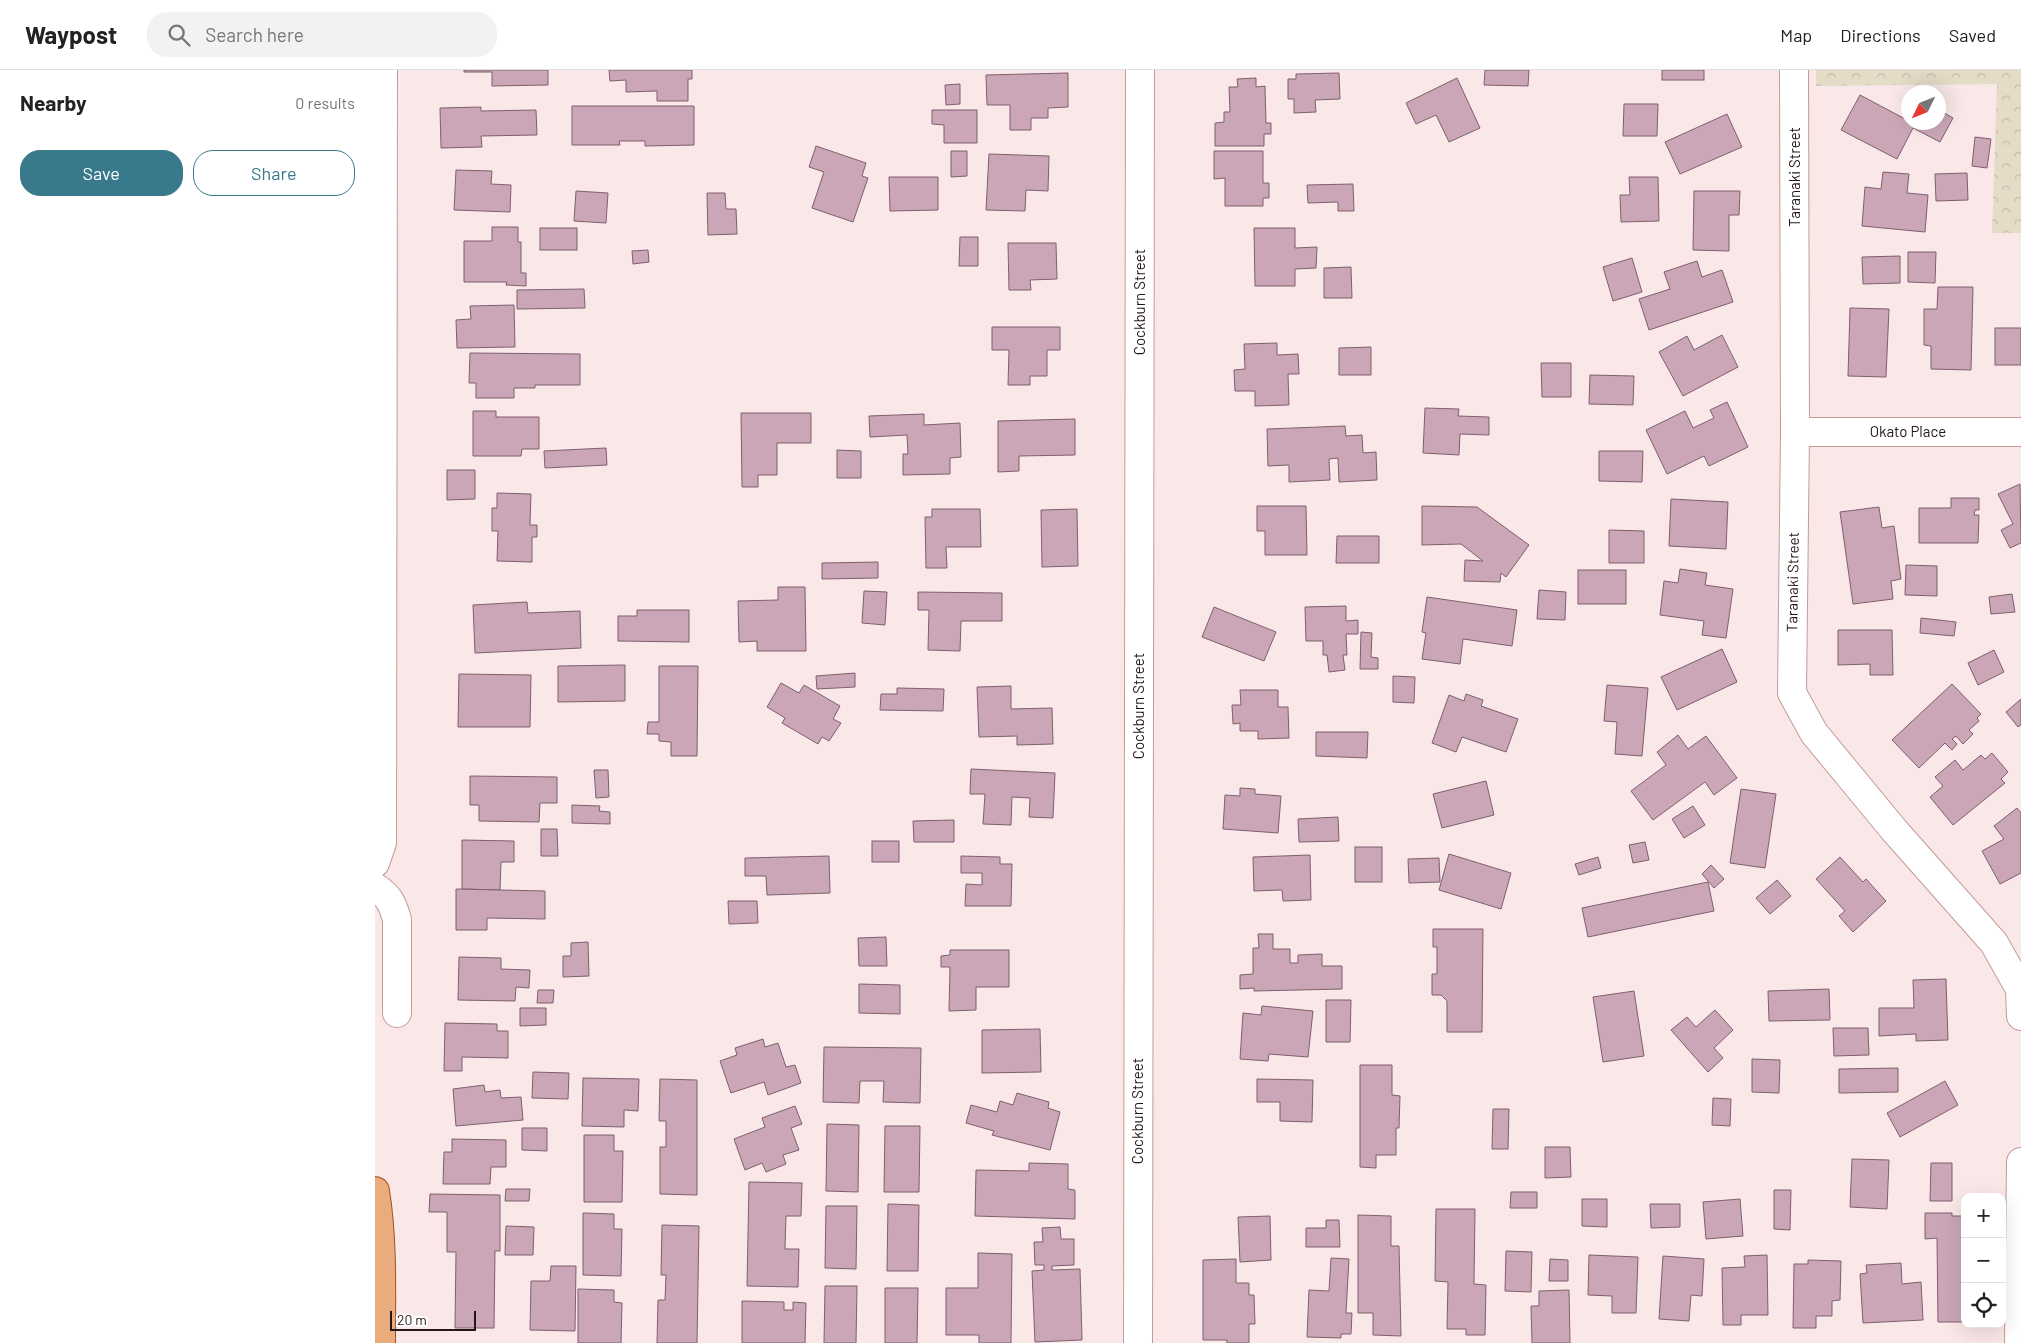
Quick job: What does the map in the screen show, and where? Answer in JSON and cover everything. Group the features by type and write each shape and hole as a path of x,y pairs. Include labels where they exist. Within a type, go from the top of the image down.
{"main road":[{"path":"375,1191 379,1212 382,1278 381,1343"}],"street":[{"path":"375,863 383,843 383,70"},
{"name":"Cockburn Street","path":"1138,1343 1140,70"},
{"name":"Taranaki Street","path":"1794,70 1795,432 1792,693 1813,733 1894,830 1993,943 2021,998"},
{"name":"Okato Place","path":"1795,432 2021,432"},
{"path":"375,887 387,894 397,920 397,1013"},
{"path":"2019,1343 2021,1162"}],"green space":[{"path":"1816,70 2021,70 2021,233 1992,233 1997,84 1816,86"}],"building":[{"path":"464,70 548,70 548,85 492,86 492,72 464,72"},
{"path":"609,70 692,70 692,79 688,79 688,101 657,101 657,91 626,92 626,80 610,81"},
{"path":"1485,70 1529,70 1528,86 1484,85"},
{"path":"1662,70 1704,70 1704,80 1662,80"},
{"path":"1068,73 1068,107 1048,108 1048,118 1031,118 1031,130 1010,130 1010,105 987,105 986,75"},
{"path":"1339,73 1340,99 1315,100 1316,112 1294,113 1294,99 1288,99 1288,79 1296,79 1296,74"},
{"path":"1256,78 1256,87 1265,86 1266,123 1271,123 1271,134 1264,134 1264,146 1215,146 1215,123 1224,122 1224,112 1230,112 1229,87 1238,87 1237,79"},
{"path":"1457,78 1480,128 1449,142 1436,115 1416,124 1406,103"},
{"path":"960,84 960,104 946,105 945,85"},
{"path":"1860,95 1901,117 1901,130 1912,130 1897,159 1841,130"},
{"path":"1624,104 1658,104 1657,136 1623,136"},
{"path":"572,106 694,106 694,145 645,146 645,141 619,141 620,145 572,145"},
{"path":"481,107 481,111 536,110 537,135 481,136 482,147 441,148 440,108"},
{"path":"932,110 977,110 977,143 944,143 944,125 932,124"},
{"path":"1727,114 1742,147 1680,174 1665,142"},
{"path":"1946,114 1953,118 1940,142 1917,130 1946,130"},
{"path":"1975,137 1991,139 1987,168 1972,166"},
{"path":"816,146 866,163 862,176 868,178 853,222 812,208 824,172 809,167"},
{"path":"951,151 967,151 967,176 951,177"},
{"path":"1214,151 1263,151 1263,183 1269,183 1269,198 1263,198 1263,206 1225,206 1225,178 1214,179"},
{"path":"989,154 1049,156 1048,191 1026,190 1025,211 986,210"},
{"path":"456,170 492,171 491,184 511,185 510,212 454,210"},
{"path":"1883,172 1909,174 1907,193 1928,195 1925,232 1862,226 1865,187 1881,189"},
{"path":"1967,173 1968,200 1936,201 1935,174"},
{"path":"889,177 938,177 938,210 890,211"},
{"path":"1629,177 1658,177 1659,221 1621,222 1620,195 1630,195"},
{"path":"1353,184 1354,211 1338,211 1338,202 1308,203 1307,185"},
{"path":"576,191 608,193 606,223 574,221"},
{"path":"1694,191 1740,191 1739,215 1729,215 1729,251 1693,250"},
{"path":"707,193 725,193 726,209 736,209 737,234 708,235"},
{"path":"492,227 518,227 518,242 521,242 521,273 526,273 526,286 506,285 507,282 464,282 464,241 492,241"},
{"path":"540,228 577,228 577,250 540,250"},
{"path":"1254,228 1295,228 1295,248 1317,247 1316,268 1295,269 1295,286 1255,286"},
{"path":"960,237 978,237 978,266 959,266"},
{"path":"1008,243 1056,243 1057,279 1030,280 1031,290 1009,290"},
{"path":"648,250 649,262 633,264 632,251"},
{"path":"1908,252 1936,252 1935,283 1908,282"},
{"path":"1900,256 1900,283 1863,284 1862,257"},
{"path":"1632,258 1642,292 1613,301 1603,267"},
{"path":"1697,261 1702,277 1722,270 1733,302 1649,330 1639,299 1670,289 1664,272"},
{"path":"1351,267 1352,298 1324,298 1324,268"},
{"path":"1938,287 1973,287 1971,370 1931,369 1931,346 1924,345 1924,309 1937,309"},
{"path":"584,289 585,308 517,309 517,290"},
{"path":"514,305 515,347 457,348 456,320 471,319 470,306"},
{"path":"1850,308 1889,309 1886,377 1848,376"},
{"path":"992,327 1060,327 1060,350 1047,350 1047,376 1030,376 1030,385 1008,385 1009,350 992,350"},
{"path":"1995,328 2021,328 2021,365 1995,365"},
{"path":"1722,335 1738,367 1683,396 1659,352 1687,336 1694,350"},
{"path":"1277,343 1277,355 1298,354 1299,374 1288,374 1289,405 1255,406 1255,391 1235,391 1234,370 1245,369 1244,344"},
{"path":"1371,347 1371,375 1339,375 1339,348"},
{"path":"470,353 580,354 580,385 535,385 535,388 514,388 514,398 476,398 476,383 469,383"},
{"path":"1541,363 1571,363 1571,397 1542,397"},
{"path":"1590,375 1634,376 1633,405 1589,404"},
{"path":"1727,402 1748,447 1709,466 1704,456 1667,474 1646,430 1685,411 1693,428 1714,418 1710,410"},
{"path":"1425,408 1459,409 1458,416 1489,417 1489,435 1460,434 1459,455 1423,453"},
{"path":"473,411 496,411 496,417 539,417 539,449 522,449 521,456 473,456"},
{"path":"741,413 811,413 811,443 777,443 777,475 758,475 758,487 742,487"},
{"path":"924,414 924,425 960,423 961,457 950,458 950,474 903,475 903,454 908,454 907,435 870,437 869,416"},
{"path":"1075,419 1075,455 1019,456 1019,471 998,472 998,421"},
{"path":"1345,426 1346,436 1362,435 1363,453 1376,452 1377,480 1339,482 1338,458 1329,459 1330,480 1289,482 1289,465 1268,466 1267,429"},
{"path":"606,448 607,465 545,468 544,451"},
{"path":"837,450 861,451 861,478 837,478"},
{"path":"1599,451 1643,451 1642,482 1599,481"},
{"path":"447,470 475,470 475,499 447,500"},
{"path":"2020,484 2021,543 2010,548 2001,530 2013,524 1998,494"},
{"path":"497,493 531,494 530,525 537,525 537,537 532,537 532,562 497,561 498,531 492,531 492,508 497,508"},
{"path":"1951,498 1979,498 1979,510 1975,510 1974,515 1979,515 1978,543 1919,543 1919,508 1951,508"},
{"path":"1671,499 1728,502 1726,549 1669,546"},
{"path":"1257,506 1306,506 1307,555 1265,555 1265,531 1257,531"},
{"path":"1422,506 1477,507 1529,545 1506,577 1501,573 1500,582 1464,581 1465,560 1483,561 1461,544 1422,545"},
{"path":"1879,507 1882,528 1894,526 1901,579 1891,581 1893,599 1853,604 1840,512"},
{"path":"932,509 980,509 981,547 946,547 947,568 926,568 925,517 932,517"},
{"path":"1077,509 1078,566 1042,567 1041,510"},
{"path":"1609,530 1644,531 1644,563 1609,563"},
{"path":"1337,536 1379,536 1379,563 1336,563"},
{"path":"878,562 878,578 822,579 822,563"},
{"path":"1906,565 1937,566 1937,596 1905,595"},
{"path":"1680,569 1707,573 1705,585 1733,589 1726,638 1702,635 1704,621 1660,615 1664,581 1678,583"},
{"path":"1578,570 1626,570 1626,604 1578,604"},
{"path":"778,587 805,587 806,651 757,651 757,641 739,642 738,601 778,600"},
{"path":"1539,590 1566,592 1565,620 1537,619"},
{"path":"864,591 887,592 885,625 862,623"},
{"path":"918,592 1002,593 1002,621 961,621 960,651 928,650 929,610 918,610"},
{"path":"2012,594 2015,612 1991,614 1989,597"},
{"path":"1427,597 1517,610 1512,646 1463,639 1460,664 1422,659 1426,633 1422,632"},
{"path":"527,602 528,613 580,611 581,648 475,653 473,605"},
{"path":"1346,606 1346,621 1358,620 1358,634 1346,634 1347,655 1343,655 1345,670 1329,672 1327,655 1323,655 1323,641 1306,641 1305,607"},
{"path":"1214,607 1276,632 1264,661 1202,637"},
{"path":"637,610 689,610 689,642 618,641 618,616 637,616"},
{"path":"1921,618 1956,622 1954,636 1920,633"},
{"path":"1838,630 1892,630 1893,675 1870,675 1870,664 1838,665"},
{"path":"1361,632 1372,633 1371,657 1378,658 1378,669 1360,669"},
{"path":"1722,649 1737,682 1677,710 1661,677"},
{"path":"1994,650 2004,672 1978,685 1968,663"},
{"path":"625,665 625,701 558,702 558,666"},
{"path":"659,666 698,666 697,756 671,756 671,742 659,741 659,734 647,734 648,722 659,722"},
{"path":"855,673 855,687 817,689 816,676"},
{"path":"459,674 531,675 530,727 458,727"},
{"path":"1393,676 1415,677 1414,703 1393,702"},
{"path":"781,683 799,693 804,685 840,706 833,719 841,723 829,741 822,737 818,744 782,723 785,718 767,707"},
{"path":"1952,684 1981,714 1977,718 1979,721 1969,730 1973,734 1963,744 1956,736 1952,739 1957,744 1952,750 1945,743 1919,768 1892,740"},
{"path":"1607,685 1648,688 1642,756 1615,754 1617,722 1604,721"},
{"path":"1011,686 1011,709 1052,708 1053,744 1017,745 1017,736 979,737 977,687"},
{"path":"897,688 944,689 943,711 880,710 881,694 897,694"},
{"path":"1240,690 1278,690 1278,707 1288,707 1289,738 1258,739 1258,731 1240,731 1240,723 1233,724 1232,705 1241,705"},
{"path":"1466,694 1483,700 1481,706 1518,719 1506,752 1462,737 1456,752 1432,743 1449,695 1464,701"},
{"path":"2021,699 2021,725 2018,727 2006,712"},
{"path":"1316,732 1368,732 1367,758 1316,756"},
{"path":"1678,735 1688,749 1706,736 1737,778 1714,795 1705,782 1653,820 1631,791 1666,765 1657,752"},
{"path":"1992,753 2008,772 2001,779 2005,783 1953,825 1930,797 1943,786 1935,777 1955,760 1963,770 1981,755 1985,759"},
{"path":"971,769 1055,773 1053,818 1029,817 1030,798 1012,797 1011,825 983,824 985,794 970,794"},
{"path":"594,770 608,770 609,797 596,798"},
{"path":"470,776 557,777 557,803 540,803 539,822 479,821 479,805 470,805"},
{"path":"1486,781 1494,815 1442,828 1433,794"},
{"path":"1240,788 1255,789 1255,794 1281,796 1278,833 1223,829 1225,795 1240,796"},
{"path":"1741,789 1776,794 1765,868 1730,863"},
{"path":"572,805 600,806 599,811 610,812 610,824 572,823"},
{"path":"1693,806 1705,825 1684,838 1672,819"},
{"path":"2017,808 2021,813 2021,873 2000,884 1982,851 2004,839 1994,826"},
{"path":"1338,817 1339,841 1299,842 1298,819"},
{"path":"954,820 954,842 914,842 913,821"},
{"path":"541,829 557,829 558,856 541,856"},
{"path":"462,840 514,841 514,862 501,862 500,890 462,889"},
{"path":"872,841 899,841 899,862 872,862"},
{"path":"1645,842 1649,860 1633,863 1629,845"},
{"path":"1355,847 1382,847 1382,882 1355,882"},
{"path":"1449,854 1511,873 1501,909 1439,890"},
{"path":"1310,855 1311,900 1283,901 1282,890 1254,891 1253,857"},
{"path":"829,856 830,893 767,895 766,876 745,876 745,858"},
{"path":"961,856 1000,857 1000,864 1012,864 1011,906 965,906 966,884 982,885 982,873 961,873"},
{"path":"1598,857 1601,868 1579,875 1575,864"},
{"path":"1840,857 1863,882 1866,879 1886,901 1853,932 1839,916 1845,911 1816,879"},
{"path":"1439,858 1440,882 1409,883 1408,859"},
{"path":"1711,865 1724,879 1714,888 1702,874"},
{"path":"1777,880 1791,896 1770,914 1756,898"},
{"path":"1708,882 1714,911 1588,937 1582,908"},
{"path":"456,889 545,891 545,919 487,918 487,930 456,930"},
{"path":"728,901 757,901 758,923 729,924"},
{"path":"1433,929 1483,929 1482,1032 1447,1032 1447,1001 1441,995 1432,995 1432,974 1437,974 1437,947 1433,947"},
{"path":"1258,934 1273,934 1273,949 1290,949 1290,963 1298,963 1298,955 1322,954 1322,966 1342,966 1342,989 1254,991 1254,988 1240,989 1240,975 1253,974 1253,948 1259,948"},
{"path":"886,937 887,966 859,966 858,938"},
{"path":"588,942 589,976 563,977 563,956 571,956 571,943"},
{"path":"950,950 1009,950 1009,987 976,987 976,1010 949,1011 950,967 941,967 941,956 950,955"},
{"path":"459,957 501,958 501,969 530,970 529,988 516,987 515,1001 458,1000"},
{"path":"1946,979 1948,1040 1916,1041 1916,1034 1879,1036 1879,1008 1914,1008 1913,980"},
{"path":"859,984 900,985 900,1014 859,1013"},
{"path":"1829,989 1830,1020 1769,1021 1768,991"},
{"path":"538,990 554,990 553,1003 537,1003"},
{"path":"1634,991 1644,1056 1603,1062 1593,997"},
{"path":"1326,1000 1351,1000 1350,1042 1326,1042"},
{"path":"1262,1006 1313,1011 1308,1057 1269,1054 1268,1061 1240,1059 1243,1013 1261,1015"},
{"path":"520,1008 546,1008 546,1025 520,1026"},
{"path":"1715,1010 1733,1030 1714,1048 1723,1058 1708,1072 1671,1030 1687,1017 1696,1027"},
{"path":"445,1023 497,1024 497,1031 508,1031 508,1058 462,1057 462,1071 444,1071"},
{"path":"1833,1028 1868,1028 1869,1055 1834,1056"},
{"path":"1040,1029 1041,1072 982,1073 982,1030"},
{"path":"763,1039 765,1047 778,1043 786,1067 795,1065 801,1083 768,1095 764,1082 731,1093 720,1061 737,1055 735,1048"},
{"path":"824,1047 921,1048 920,1103 883,1102 884,1081 860,1081 859,1103 823,1102"},
{"path":"1752,1059 1780,1060 1779,1093 1752,1092"},
{"path":"1360,1065 1392,1065 1392,1095 1400,1096 1399,1128 1396,1128 1396,1155 1376,1155 1376,1168 1360,1167"},
{"path":"1898,1068 1898,1092 1839,1093 1839,1069"},
{"path":"533,1072 569,1073 568,1099 532,1098"},
{"path":"583,1078 639,1079 638,1111 624,1110 624,1127 582,1126"},
{"path":"660,1079 697,1080 697,1195 660,1194 660,1147 666,1147 666,1121 659,1121"},
{"path":"1257,1079 1313,1080 1312,1122 1280,1121 1280,1102 1257,1102"},
{"path":"1945,1081 1958,1105 1900,1137 1887,1113"},
{"path":"484,1085 485,1092 500,1090 501,1098 521,1097 523,1120 456,1126 453,1089"},
{"path":"1017,1093 1049,1102 1048,1108 1060,1112 1050,1150 992,1135 994,1131 966,1123 971,1105 997,1112 1000,1101 1013,1105"},
{"path":"1713,1098 1731,1099 1730,1126 1712,1125"},
{"path":"795,1106 802,1124 791,1128 799,1150 783,1155 786,1164 766,1172 762,1163 745,1170 734,1139 765,1127 762,1118"},
{"path":"1493,1109 1509,1109 1508,1149 1492,1149"},
{"path":"827,1124 859,1125 858,1192 826,1191"},
{"path":"885,1126 920,1126 919,1192 884,1192"},
{"path":"522,1128 547,1128 547,1151 522,1150"},
{"path":"584,1135 614,1135 614,1151 623,1151 622,1202 584,1202"},
{"path":"452,1139 506,1140 506,1167 491,1167 490,1184 443,1184 444,1152 452,1152"},
{"path":"1545,1147 1570,1147 1571,1177 1545,1178"},
{"path":"1852,1159 1889,1160 1887,1209 1850,1207"},
{"path":"1029,1163 1068,1164 1068,1189 1075,1190 1075,1219 975,1216 976,1170 1029,1171"},
{"path":"1931,1163 1952,1163 1952,1201 1930,1201"},
{"path":"749,1182 802,1183 801,1216 786,1216 785,1249 799,1249 798,1287 747,1286"},
{"path":"506,1189 530,1189 529,1201 505,1201"},
{"path":"1774,1190 1791,1190 1790,1230 1774,1229"},
{"path":"1511,1192 1537,1192 1537,1208 1510,1208"},
{"path":"430,1194 500,1195 500,1251 495,1251 494,1328 455,1328 456,1252 447,1252 447,1212 429,1212"},
{"path":"1582,1199 1607,1199 1607,1227 1582,1226"},
{"path":"1740,1199 1743,1236 1706,1239 1703,1202"},
{"path":"888,1204 919,1205 918,1271 887,1271"},
{"path":"1650,1204 1680,1204 1680,1227 1651,1228"},
{"path":"826,1206 857,1206 856,1269 825,1268"},
{"path":"1436,1209 1475,1209 1474,1284 1486,1285 1485,1335 1466,1335 1466,1329 1447,1329 1448,1282 1435,1281"},
{"path":"583,1213 614,1214 614,1229 622,1229 621,1276 583,1275"},
{"path":"1925,1213 1952,1213 1952,1216 1961,1216 1961,1322 1938,1322 1937,1238 1925,1239"},
{"path":"1358,1215 1391,1216 1391,1246 1399,1246 1401,1336 1373,1335 1373,1313 1358,1313"},
{"path":"1270,1216 1271,1260 1240,1262 1238,1217"},
{"path":"1326,1220 1339,1220 1340,1247 1306,1247 1306,1228 1326,1228"},
{"path":"662,1225 699,1226 697,1343 657,1343 658,1300 665,1300 666,1275 661,1275"},
{"path":"506,1226 534,1227 533,1255 505,1255"},
{"path":"1060,1227 1061,1239 1074,1239 1074,1265 1052,1266 1052,1270 1080,1269 1082,1340 1035,1342 1032,1271 1044,1270 1044,1265 1035,1265 1034,1242 1043,1242 1042,1228"},
{"path":"1506,1251 1532,1252 1531,1292 1505,1291"},
{"path":"978,1253 1012,1254 1011,1343 979,1343 979,1335 946,1335 946,1288 978,1288"},
{"path":"1589,1255 1638,1257 1636,1313 1612,1313 1612,1296 1588,1295"},
{"path":"1767,1255 1768,1315 1741,1315 1741,1325 1723,1325 1722,1268 1745,1267 1744,1256"},
{"path":"1663,1256 1704,1259 1702,1296 1691,1295 1689,1321 1659,1319"},
{"path":"1331,1258 1349,1259 1346,1313 1352,1313 1351,1334 1341,1334 1341,1338 1307,1337 1309,1290 1329,1291"},
{"path":"1236,1259 1236,1283 1249,1283 1249,1295 1254,1295 1255,1324 1249,1324 1249,1343 1227,1343 1227,1340 1203,1340 1203,1260"},
{"path":"1550,1259 1568,1260 1568,1281 1549,1281"},
{"path":"1808,1260 1841,1261 1840,1300 1832,1301 1832,1316 1816,1316 1816,1328 1793,1328 1794,1264 1808,1264"},
{"path":"1901,1263 1902,1284 1921,1282 1923,1320 1863,1323 1860,1274 1867,1273 1866,1265"},
{"path":"551,1266 576,1266 575,1331 530,1330 531,1281 550,1281"},
{"path":"825,1286 857,1286 856,1343 824,1343"},
{"path":"885,1288 918,1288 917,1343 885,1343"},
{"path":"578,1289 614,1290 614,1302 622,1303 621,1343 578,1343"},
{"path":"1569,1290 1570,1343 1532,1343 1531,1306 1539,1306 1539,1291"},
{"path":"742,1301 784,1302 784,1310 793,1310 793,1302 806,1303 805,1343 742,1343"}]}
